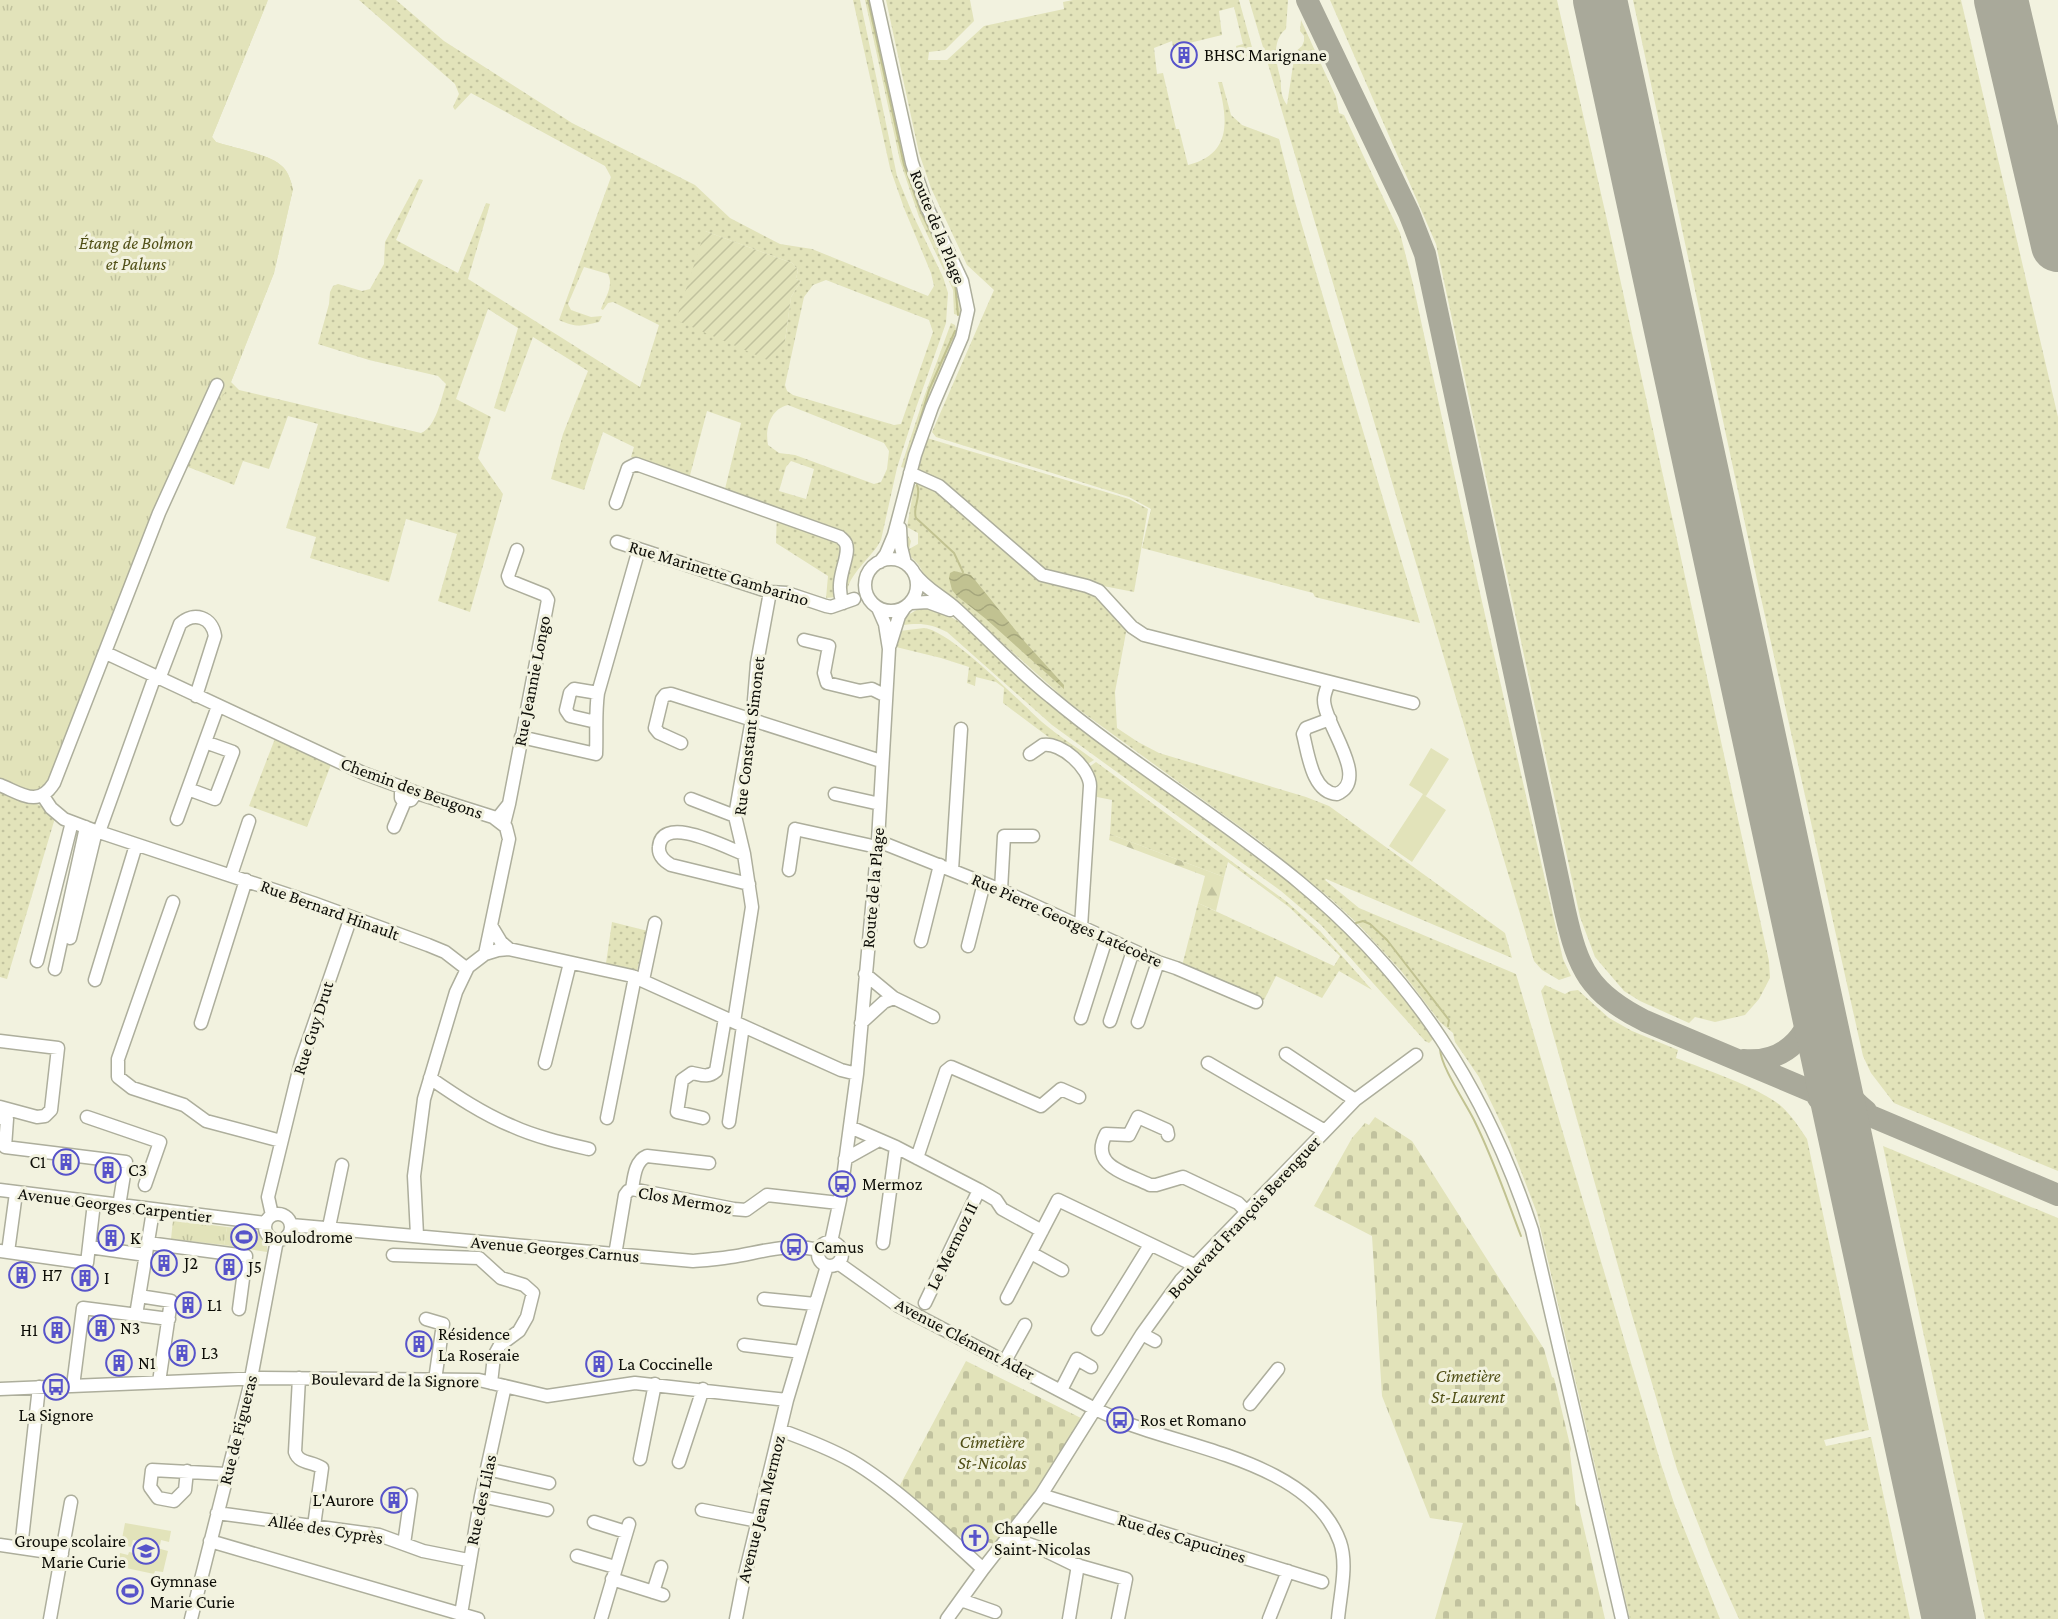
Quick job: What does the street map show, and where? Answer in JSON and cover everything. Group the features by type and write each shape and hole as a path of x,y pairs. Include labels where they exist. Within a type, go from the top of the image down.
{"street":[{"name":"Route de la Plage","path":"876,0 915,173 934,223 962,281 968,310 962,336 932,407 890,546 880,562"},
{"path":"0,785 31,798 43,796 54,783 159,513 217,385"},
{"path":"616,503 628,468 636,464 840,537 847,545 839,588 848,601 865,587"},
{"path":"910,474 939,486 1042,575 1099,591 1132,627 1144,635 1413,703"},
{"name":"Route de la Plage","path":"900,517 901,547 905,563"},
{"name":"Rue Marinette Gambarino","path":"617,542 770,592 787,593 828,607 848,601 874,604"},
{"name":"Rue Jeannie Longo","path":"500,822 509,804 548,600 545,595 510,581 508,576 517,549"},
{"path":"521,737 596,754 595,711 598,693 639,549"},
{"path":"967,620 940,605 928,602 908,605 892,611 874,604 865,587 868,572 880,562 897,560 905,563 924,585 949,603 967,620 1032,682 1065,709 1266,857 1335,913 1372,950 1403,986 1454,1058 1490,1123 1519,1191 1532,1230 1622,1619"},
{"path":"908,605 917,586 914,573"},
{"name":"Rue Constant Simonet","path":"734,1022 752,907 744,854 735,816 752,718 757,663 770,592"},
{"name":"Route de la Plage","path":"831,1242 839,1203 857,1074 878,844 889,649 885,624 874,604"},
{"name":"Route de la Plage","path":"889,649 899,616 908,605"},
{"path":"55,969 93,830 180,624 186,618 196,616 206,620 214,630 215,636 196,696"},
{"path":"804,640 829,646 824,673 827,683 860,691 872,689 886,696"},
{"name":"Chemin des Beugons","path":"106,653 315,751 416,793 500,822 508,831 509,839 485,954"},
{"path":"1329,682 1324,700 1341,743 1350,775 1348,784 1336,794 1326,792 1317,783 1303,734 1306,728 1330,719"},
{"path":"596,722 570,716 566,710 570,693 574,689 598,693"},
{"path":"681,743 658,732 655,728 665,695 671,694 752,718 881,761"},
{"path":"177,819 218,706"},
{"path":"921,941 946,867 961,729"},
{"path":"188,789 215,799 233,752 205,742"},
{"path":"1030,754 1043,745 1051,745 1082,766 1089,777 1081,927"},
{"path":"401,787 401,798 405,801"},
{"path":"405,801 411,800 416,793"},
{"path":"835,794 880,804"},
{"name":"Rue Bernard Hinault","path":"43,796 51,808 64,819 351,917 445,952 467,969"},
{"path":"691,800 735,816"},
{"path":"394,827 405,801"},
{"path":"231,875 249,821"},
{"path":"37,961 72,822"},
{"name":"Rue Pierre Georges Latécoère","path":"789,870 795,829 878,844 946,867 1158,963 1176,968 1256,1002"},
{"path":"70,938 93,830"},
{"path":"744,854 682,831 667,833 658,848 659,855 671,865 749,884"},
{"path":"1001,890 1004,836 1034,836"},
{"path":"95,980 136,844"},
{"path":"201,1023 246,880"},
{"path":"968,946 984,883"},
{"path":"173,902 118,1059 118,1077 132,1088 184,1104 207,1121 281,1141"},
{"name":"Rue Guy Drut","path":"268,1219 268,1197 301,1062 351,917"},
{"path":"607,1118 639,979 655,923"},
{"path":"492,927 509,950"},
{"path":"1081,1018 1106,939"},
{"path":"417,1235 414,1176 424,1099 456,992 467,969 485,954 498,950 509,950 639,979 841,1070 857,1074"},
{"path":"1110,1021 1133,951"},
{"path":"545,1063 570,963"},
{"path":"1138,1022 1158,963"},
{"path":"865,974 894,998 933,1017"},
{"path":"861,1023 884,1002 894,998"},
{"path":"703,1118 677,1112 682,1080 692,1073 706,1076 716,1071 734,1022"},
{"path":"729,1122 734,1022"},
{"path":"0,1041 58,1048 51,1110 45,1116 37,1117 0,1107"},
{"path":"1286,1054 1355,1100"},
{"name":"Boulevard François Berenguer","path":"947,1619 1041,1495 1168,1295 1194,1265 1355,1100 1416,1055"},
{"path":"1208,1063 1323,1133"},
{"path":"917,1158 946,1071 951,1067 1041,1106 1061,1089 1079,1097"},
{"path":"430,1078 458,1097 511,1126 550,1140 589,1149"},
{"path":"1245,1092 1323,1133"},
{"path":"87,1117 160,1142 145,1185"},
{"path":"1168,1135 1167,1130 1138,1117 1129,1135 1106,1134 1100,1145 1101,1155 1108,1164 1150,1185 1183,1177 1238,1203 1247,1212"},
{"path":"0,1118 7,1119 5,1147 126,1162 119,1206"},
{"path":"850,1127 896,1147 979,1190 996,1200 1002,1209 1042,1231"},
{"path":"845,1159 879,1140"},
{"path":"883,1243 896,1147"},
{"path":"632,1189 638,1164 642,1158 647,1156 709,1163"},
{"path":"329,1227 342,1165"},
{"name":"Clos Mermoz","path":"615,1255 625,1195 632,1189 746,1210 767,1195 839,1203"},
{"name":"Avenue Georges Carpentier","path":"0,1190 153,1211 268,1219"},
{"name":"Le Mermoz II","path":"924,1303 979,1190"},
{"path":"16,1193 4,1252 87,1263 94,1203"},
{"path":"1007,1298 1058,1200 1194,1265"},
{"path":"136,1315 153,1211"},
{"path":"282,1215 291,1224 289,1234 277,1240 265,1232 268,1219 282,1215"},
{"name":"Avenue Georges Carnus","path":"291,1224 693,1261 726,1258 794,1246 805,1246 818,1250"},
{"name":"Rue de Figueras","path":"191,1619 251,1378 277,1240"},
{"path":"787,1400 815,1304 832,1265 842,1252 838,1245 831,1242 824,1243 818,1250 819,1260 832,1265"},
{"path":"1098,1329 1150,1245"},
{"path":"89,1247 246,1256 239,1309"},
{"path":"1030,1253 1062,1270"},
{"path":"393,1255 479,1258 501,1278 524,1285 533,1293 527,1317 519,1331 500,1345 494,1356 491,1383"},
{"name":"Avenue Clément Ader","path":"832,1265 897,1305 1095,1409 1128,1423 1239,1460 1285,1480 1303,1492 1320,1510 1340,1542 1343,1554 1340,1619"},
{"path":"139,1296 171,1301 159,1382"},
{"path":"764,1299 815,1304"},
{"path":"72,1386 83,1308 169,1319"},
{"path":"426,1319 443,1324 435,1380"},
{"path":"1005,1361 1025,1325"},
{"path":"1142,1334 1155,1341"},
{"path":"744,1345 801,1352"},
{"path":"1061,1390 1072,1357 1091,1367"},
{"path":"1250,1404 1278,1369"},
{"name":"Boulevard de la Signore","path":"0,1389 251,1378 479,1380 547,1396 635,1383 787,1400"},
{"path":"299,1378 296,1457 322,1468 314,1526"},
{"path":"640,1460 655,1384"},
{"name":"Rue des Lilas","path":"461,1614 468,1560 505,1386"},
{"path":"21,1548 39,1387"},
{"path":"679,1462 703,1389"},
{"name":"Avenue Jean Mermoz","path":"736,1619 742,1583 787,1400"},
{"path":"780,1430 822,1446 853,1462 885,1492 947,1536 983,1569"},
{"path":"487,1469 549,1483"},
{"path":"187,1471 226,1474"},
{"path":"404,1544 411,1495"},
{"name":"Rue des Capucines","path":"1041,1495 1322,1582"},
{"path":"481,1496 547,1510"},
{"path":"50,1619 71,1502"},
{"path":"702,1510 758,1521"},
{"name":"Allée des Cyprès","path":"217,1512 379,1535 423,1551 468,1560"},
{"path":"594,1522 628,1528 601,1619"},
{"path":"1008,1537 1040,1548 1076,1565 1126,1579 1118,1619"},
{"path":"210,1541 478,1619"},
{"path":"0,1545 62,1554"},
{"path":"577,1556 658,1593 661,1567"},
{"path":"1071,1578 1076,1565"},
{"path":"1070,1619 1076,1565"},
{"path":"1269,1619 1288,1571"},
{"path":"961,1600 995,1612"}],"green space":[{"name":"Étang de Bolmon et Paluns","path":"0,0 268,0 212,137 216,142 277,162 287,172 293,189 274,273 231,382 183,465 160,517 54,796 30,794 0,781"},
{"path":"268,0 212,137 216,142 277,162 287,172 293,189 274,273 231,382 239,390 421,433 431,425 446,384 438,376 369,360 318,344 333,286 338,284 362,291 370,289 384,264 385,242 419,179 423,180 396,240 458,273 486,203 490,204 468,279 640,387 659,325 613,302 608,303 603,310 601,309 610,283 608,274 584,267 568,304 571,310 591,317 602,316 599,322 579,325 559,320 611,177 605,166 471,93 455,110 453,107 459,94 455,84 359,0 396,0 444,41 572,123 695,185 730,218 780,244 812,249 928,296 934,286 931,273 890,168 853,0 860,0 897,176 943,277 948,293 946,323 897,468 881,540 851,580 846,596 826,598 828,576 776,543 777,510 724,493 741,423 707,411 689,479 631,457 634,447 603,432 584,490 551,479 563,434 588,371 533,337 505,412 494,408 518,328 488,309 456,399 491,417 478,458 503,494 470,612 438,601 457,534 406,519 389,582 310,558 316,537 286,528 318,424 288,416 269,469 243,461 234,485 183,465 0,241 199,145","holes":["705,231 792,263 798,270 796,279 801,281 791,297 785,341","826,280 929,320 933,332 901,424 894,425 793,395 787,391 785,385 804,297 813,285","788,405 884,443 889,451 887,469 881,482 874,484 795,455 779,453 768,445 768,426 773,415","791,461 814,469 806,499 779,491 786,467"]},
{"path":"865,0 872,0 933,234 956,282 960,299 960,316 954,314 953,290 919,217 900,161"},
{"path":"886,0 970,0 974,21 945,50 929,52 928,60 947,60 984,26 1064,9 1063,2 1073,0 1239,0 1255,58 1240,63 1236,46 1243,44 1234,7 1219,11 1222,35 1173,47 1172,41 1154,48 1157,74 1163,73 1176,129 1179,129 1188,165 1203,160 1213,152 1224,132 1224,108 1218,82 1222,82 1231,115 1242,125 1279,139 1295,202 1420,623 1315,597 1313,593 1142,548 1151,509 1129,497 936,437 932,432 994,290 967,265 931,188 919,153"},
{"path":"1249,0 1288,0 1286,29 1277,43 1276,55 1282,92 1287,105 1295,52 1304,41 1304,36 1300,31 1301,20 1336,97 1339,113 1344,115 1400,233 1563,959 1571,976 1559,980 1542,970 1534,961"},
{"path":"1330,0 1557,0 1769,961 1770,978 1759,999 1745,1015 1715,1022 1695,1017 1689,1023 1640,1001 1624,991 1595,957 1580,917 1436,244"},
{"path":"1633,0 1961,0 2058,417 2058,1171 1894,1103 1871,1073 1863,1056 1759,589"},
{"path":"705,231 792,263 798,270 796,279 801,281 791,297 785,341 772,362 676,320"},
{"path":"951,323 955,325 957,332 931,393 907,469 901,467"},
{"path":"927,438 1129,499 1148,509 1134,592 1052,576 918,470"},
{"path":"918,482 932,486 1035,575 1097,594 1127,627 1115,692 1117,728 1159,753 1329,806 1505,933 1512,958 1325,880 1359,908 1516,974 1661,1464 1675,1506 1720,1619 1630,1619 1537,1213 1509,1140 1479,1077 1455,1042 1453,1033 1440,1022 1402,972 1359,925 1331,899 1261,842 1067,701 957,602 928,581 918,564 909,555 906,544 907,534 911,541 909,549 918,544 918,533 907,527 914,487"},
{"path":"920,608 940,612 958,621 1052,707 1308,896 1369,955 1404,996 1434,1038 1429,1043 1425,1041 1321,925 1281,891 1052,725 947,632 925,624 901,625 908,615"},
{"path":"924,628 936,632 967,653 1042,722 1094,760 1086,765 1003,703 1004,688 996,682 976,677 975,686 967,683 969,667 896,647 900,631"},
{"path":"276,736 332,762 307,827 249,806"},
{"path":"1431,748 1449,759 1426,796 1424,795 1446,810 1412,862 1389,846 1423,794 1409,785"},
{"path":"1096,762 1287,902 1320,931 1372,990 1339,971 1322,998 1276,976 1264,1000 1182,966 1198,903 1334,966 1340,956 1289,907 1228,862 1224,877 1110,834 1112,800 1092,796 1089,767"},
{"path":"0,788 46,808 55,818 7,979 0,977"},
{"path":"1110,834 1224,877 1216,911 1198,903 1205,876 1109,840"},
{"path":"612,922 648,931 635,977 605,970"},
{"path":"1545,985 1565,994 1578,990 1609,1018 1632,1031 1678,1050 1676,1058 1731,1079 1772,1099 1789,1114 1807,1139 1869,1430 1824,1440 1826,1446 1871,1437 1910,1619 1739,1619 1711,1557 1677,1469 1541,991"},
{"name":"Cimetière St-Laurent","path":"1375,1117 1412,1141 1544,1349 1554,1378 1571,1449 1576,1505 1579,1507 1605,1619 1435,1619 1463,1523 1430,1518 1382,1396 1372,1236 1314,1206 1352,1138 1365,1123 1369,1125"},
{"path":"1883,1146 2058,1218 2058,1619 1985,1619"},
{"path":"173,1220 227,1227 224,1245 171,1239"},
{"name":"Boulodrome","path":"227,1227 258,1231 267,1244 267,1252 224,1245"},
{"name":"Cimetière St-Nicolas","path":"966,1361 1089,1422 1000,1545 952,1535 899,1487"},
{"path":"125,1523 171,1531 169,1542 161,1540 160,1545 133,1540 131,1547 121,1544"},
{"path":"157,1548 168,1551 163,1572 155,1571 154,1574 118,1564 120,1553 128,1555 129,1552 155,1557"}],"water":[{"path":"954,571 971,575 1025,642 1064,685 1064,689 957,596 952,590 949,578 950,573"}],"waterway":[{"path":"868,0 904,165 920,210 955,283 958,315"},
{"path":"905,469 929,390 955,331"},
{"path":"917,485 916,518 954,553 963,572"},
{"path":"1356,923 1363,921 1370,924 1387,940 1449,1020 1448,1026"},
{"path":"1440,1049 1449,1075 1487,1149 1521,1236"}],"taxiway":[{"path":"1307,0 1409,213 1425,254 1565,911 1575,949 1589,977 1611,1000 1645,1021 2058,1195"},
{"path":"1743,1060 1759,1060 1773,1056 1796,1042 1810,1018 1813,987"},
{"path":"1828,1054 1843,1086 1866,1111"},
{"path":"1818,1098 1838,1122 1846,1140"}],"runway":[{"path":"1600,0 1949,1619"},
{"path":"2001,0 2058,245"}],"place":[{"name":"BHSC Marignane","path":"1184,55"},
{"name":"C1","path":"66,1162"},
{"name":"C3","path":"108,1170"},
{"name":"Mermoz","path":"842,1184"},
{"name":"Boulodrome","path":"244,1237"},
{"name":"K","path":"111,1238"},
{"name":"Camus","path":"794,1247"},
{"name":"J2","path":"164,1263"},
{"name":"J5","path":"229,1267"},
{"name":"H7","path":"22,1275"},
{"name":"I","path":"85,1278"},
{"name":"L1","path":"188,1305"},
{"name":"N3","path":"101,1328"},
{"name":"H1","path":"57,1330"},
{"name":"Résidence La Roseraie","path":"419,1344"},
{"name":"L3","path":"182,1353"},
{"name":"N1","path":"119,1363"},
{"name":"La Coccinelle","path":"599,1364"},
{"name":"La Signore","path":"56,1387"},
{"name":"Ros et Romano","path":"1120,1420"},
{"name":"L'Aurore","path":"394,1500"},
{"name":"Chapelle Saint-Nicolas","path":"975,1538"},
{"name":"Groupe scolaire Marie Curie","path":"146,1551"},
{"name":"Gymnase Marie Curie","path":"130,1591"}]}
